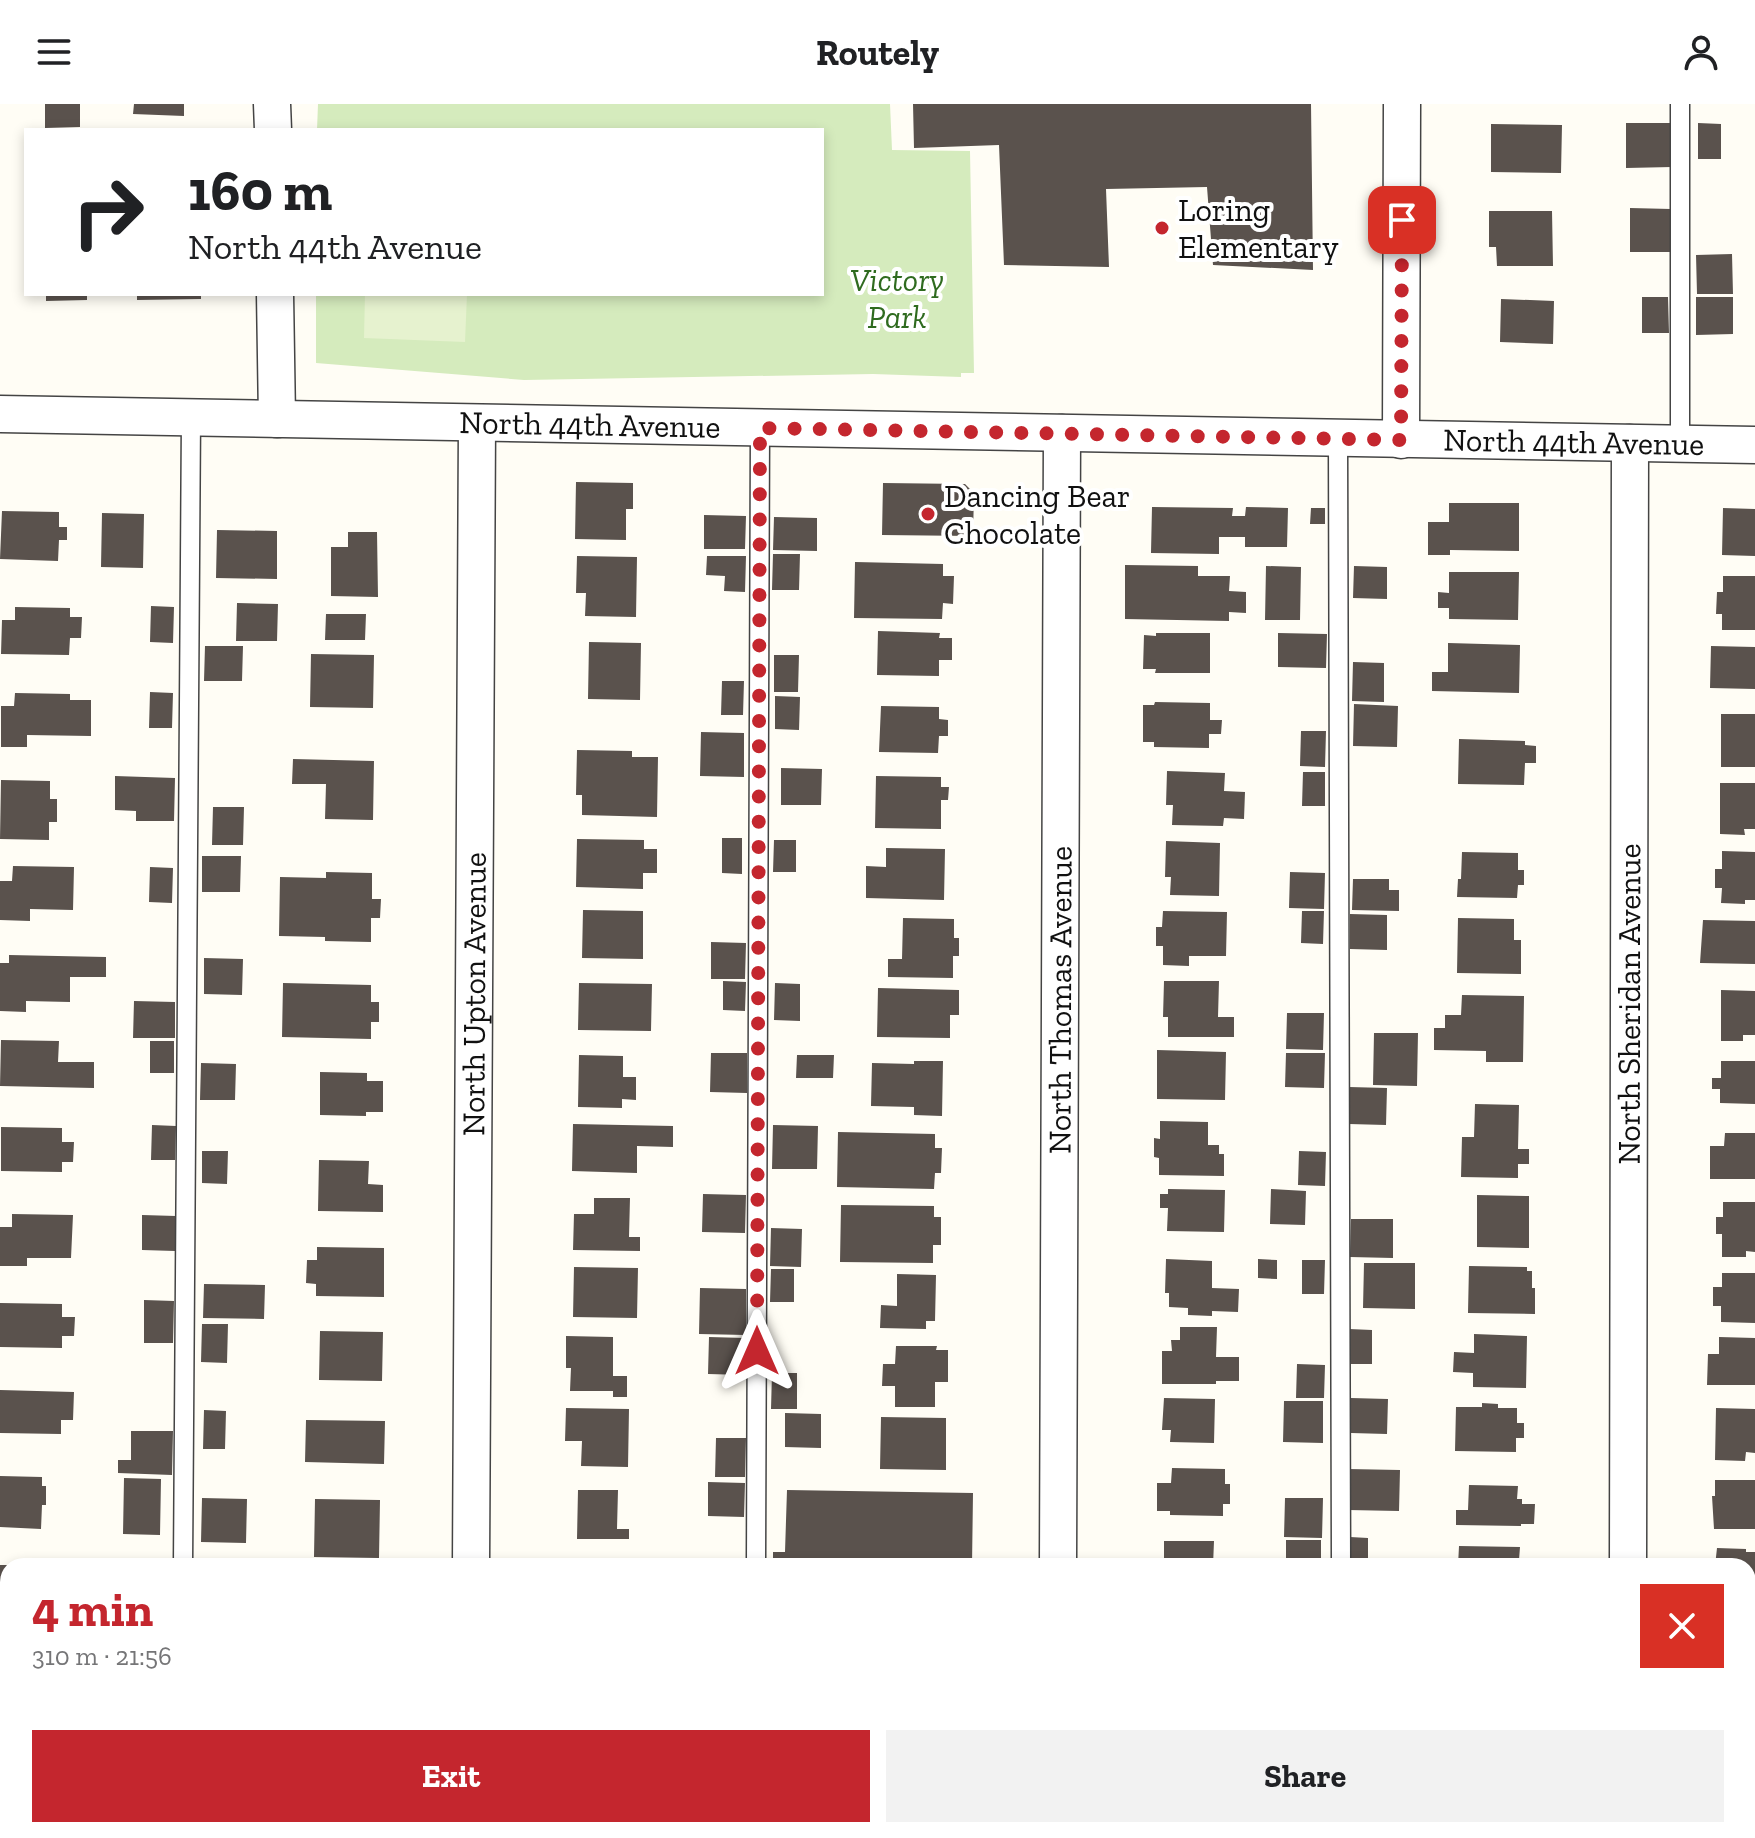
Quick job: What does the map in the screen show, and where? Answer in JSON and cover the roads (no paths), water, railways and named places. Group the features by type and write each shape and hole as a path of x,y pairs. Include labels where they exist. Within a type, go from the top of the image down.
{"street":[{"path":"272,104 273,128"},
{"path":"1401,440 1402,104"},
{"path":"275,296 277,419"},
{"name":"North 44th Avenue","path":"0,414 1755,445"},
{"name":"North Upton Avenue","path":"471,1558 477,423"},
{"name":"North Thomas Avenue","path":"1058,1558 1062,433"},
{"name":"North Sheridan Avenue","path":"1628,1558 1630,443"}],"lane":[{"path":"1680,104 1680,444"},
{"path":"183,1558 191,417"},
{"path":"756,1558 760,428"},
{"path":"1338,438 1341,1558"}],"place":[{"name":"Loring Elementary","path":"1162,228"},
{"name":"Dancing Bear Chocolate","path":"928,514"}],"park label":[{"name":"Victory Park","path":"897,298"}]}
